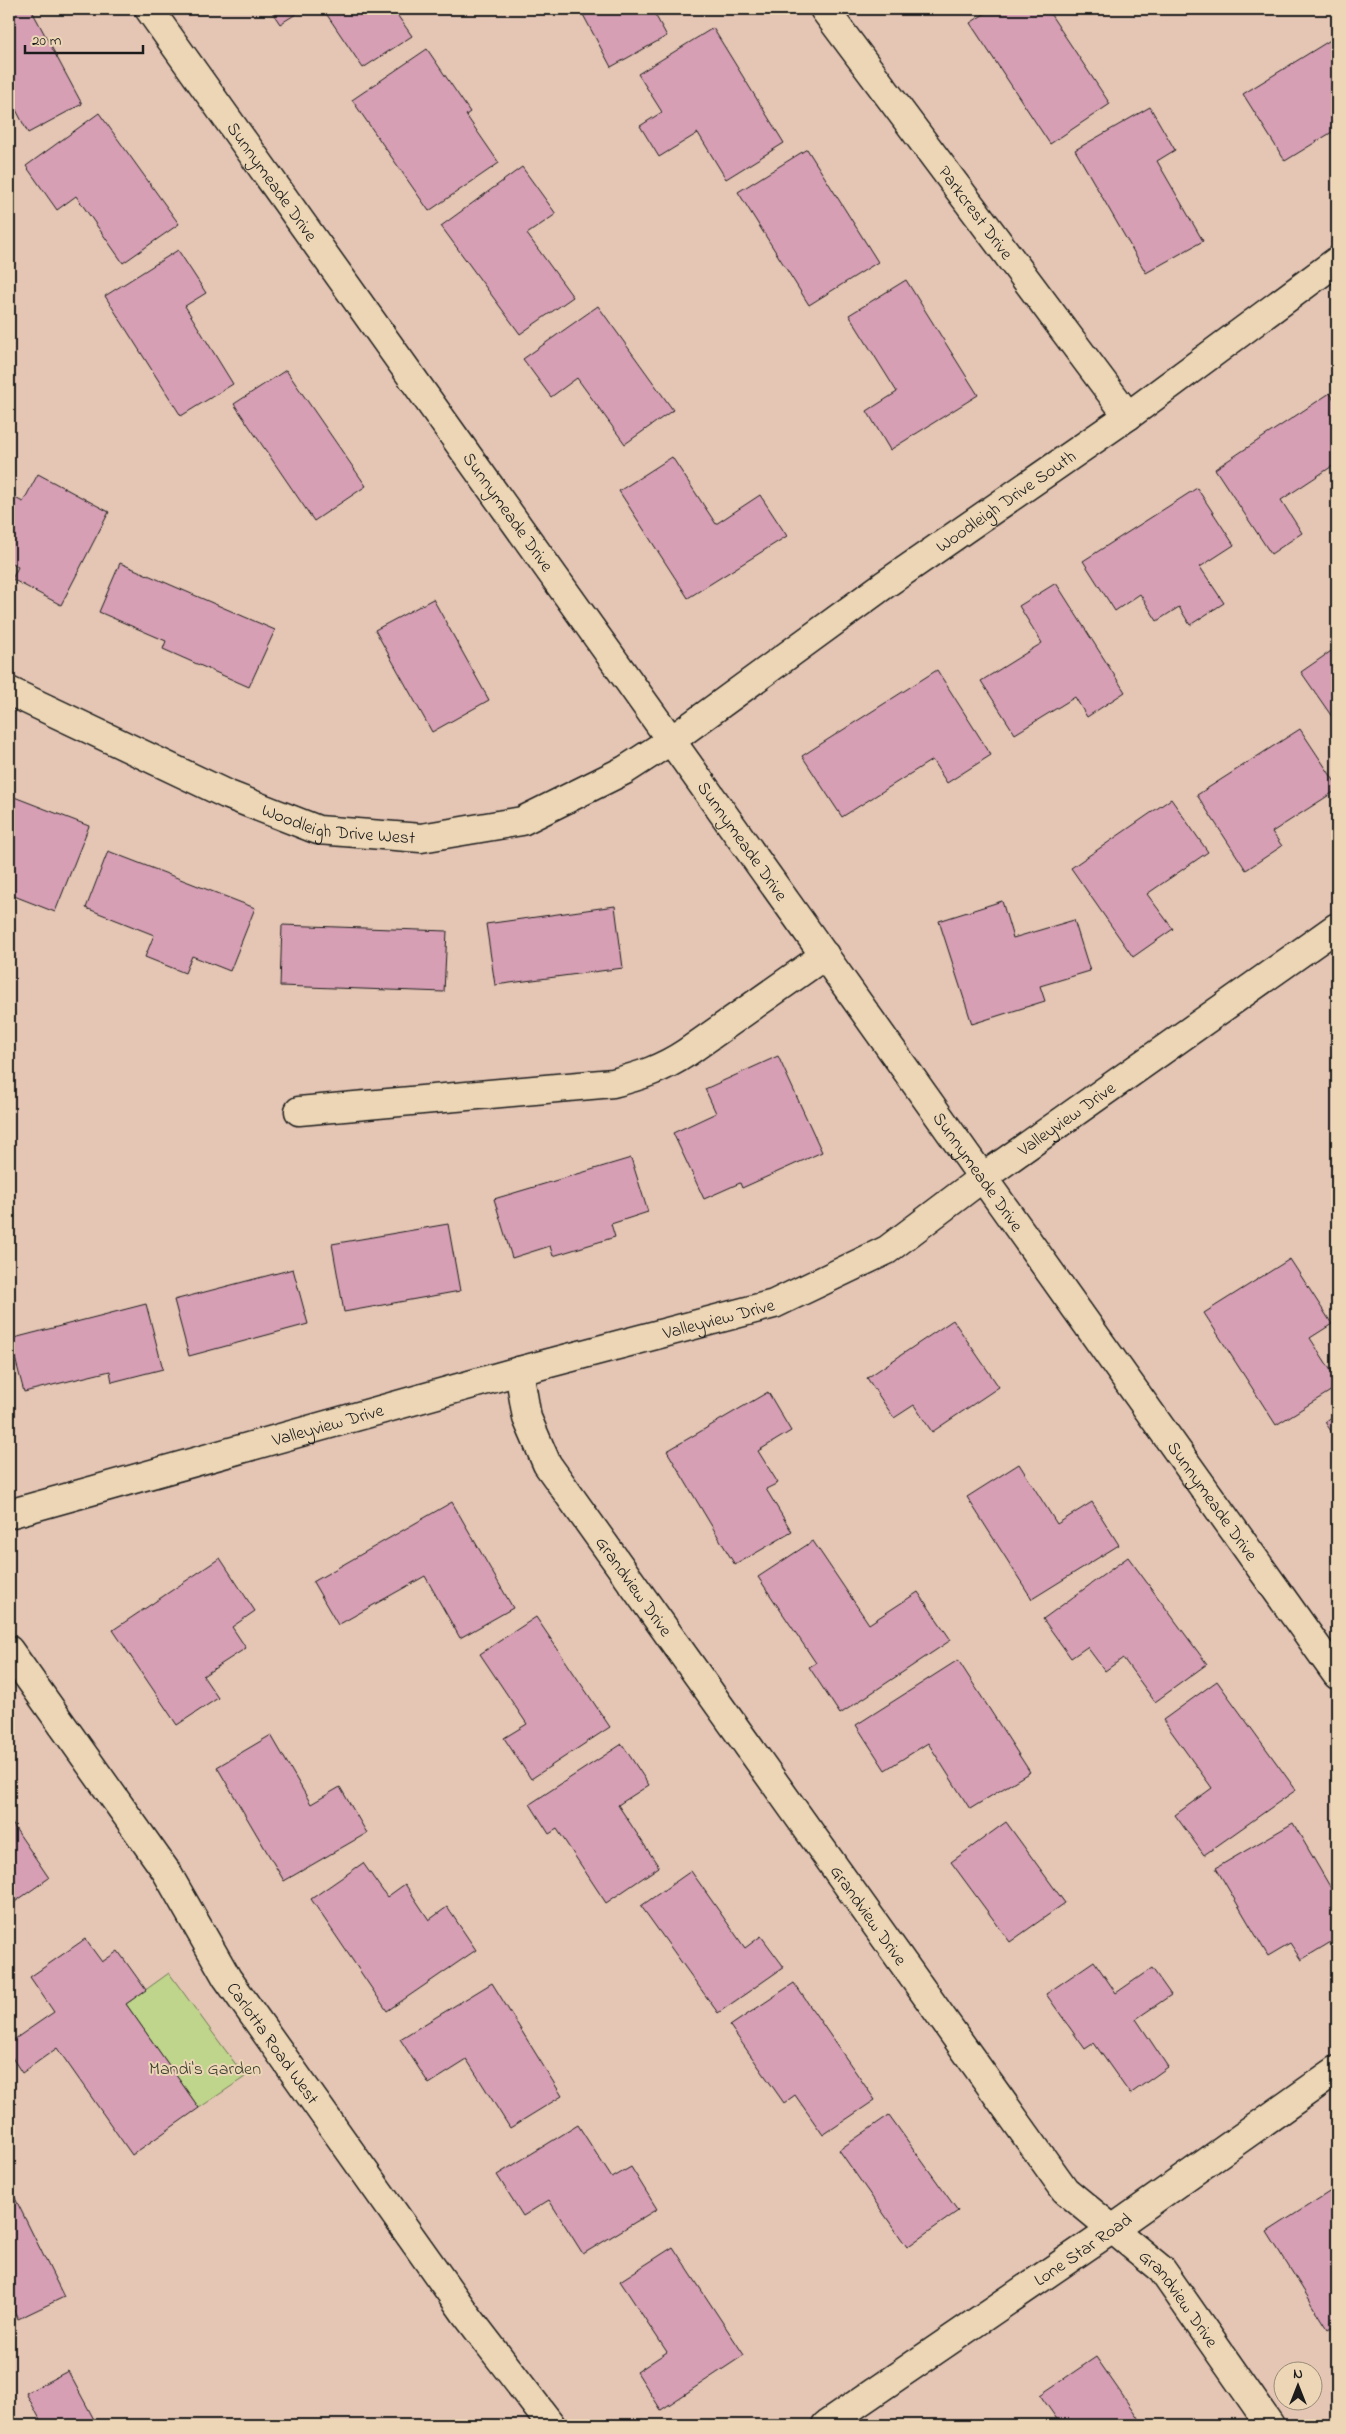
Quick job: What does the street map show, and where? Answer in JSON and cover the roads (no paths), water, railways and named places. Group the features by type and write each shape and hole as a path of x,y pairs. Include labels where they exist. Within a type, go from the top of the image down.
{"street":[{"name":"Sunnymeade Drive","path":"149,9 672,739 982,1178 1337,1675"},
{"name":"Parkcrest Drive","path":"824,9 1128,416"},
{"name":"Woodleigh Drive South","path":"672,739 884,585 1128,416 1337,261"},
{"name":"Woodleigh Drive West","path":"9,691 226,794 318,830 421,838 522,821 625,770 672,739"},
{"name":"Valleyview Drive","path":"9,1514 519,1371 774,1304 887,1250 982,1178 1337,927"},
{"path":"299,1111 584,1086 613,1083 644,1076 664,1068 686,1054 825,955"},
{"name":"Grandview Drive","path":"519,1371 527,1418 547,1464 1065,2190 1111,2230 1162,2270 1270,2425"},
{"name":"Carlotta Road West","path":"9,1650 166,1871 226,1978 465,2313 551,2425"},
{"name":"Lone Star Road","path":"826,2425 1111,2230 1337,2070"}],"park label":[{"name":"Mandi's Garden","path":"205,2068"}]}
